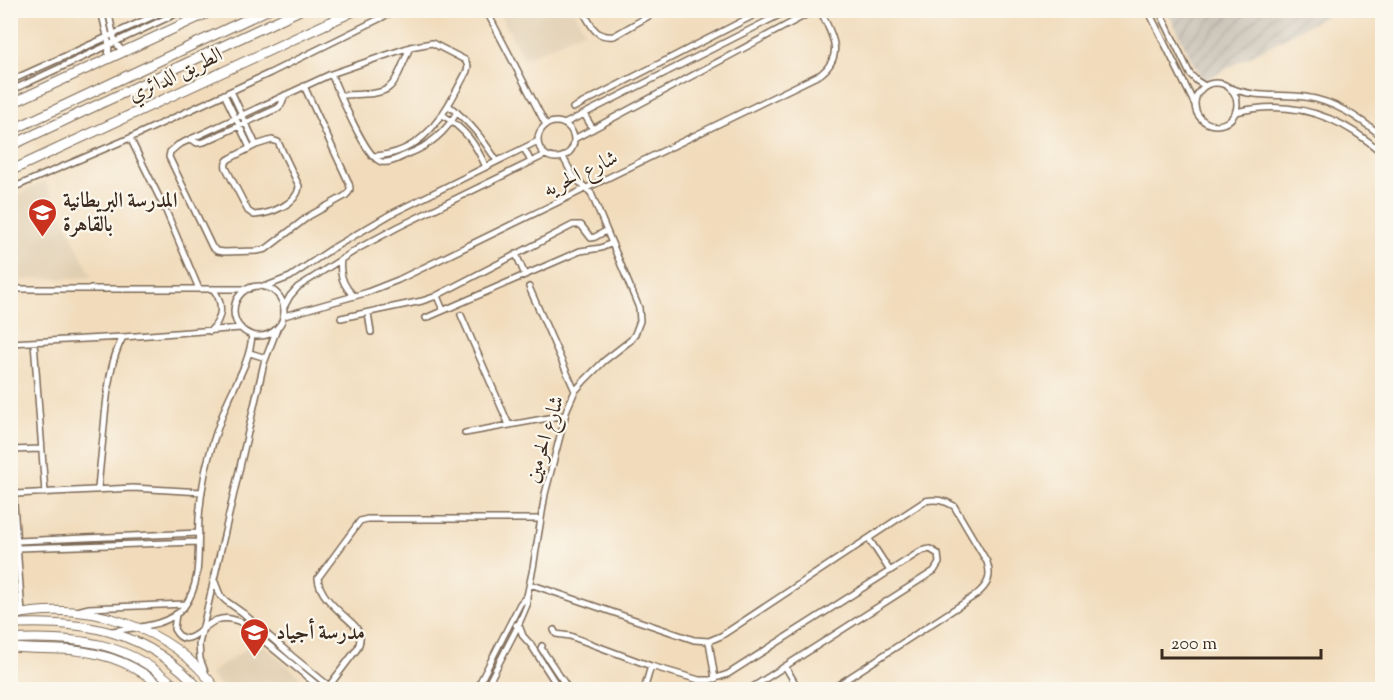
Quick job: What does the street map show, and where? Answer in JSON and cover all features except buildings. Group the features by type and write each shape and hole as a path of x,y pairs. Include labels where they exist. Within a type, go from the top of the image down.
{"highway":[{"name":"الطريق الدائري","path":"10,104 214,10"},
{"name":"الطريق الدائري","path":"10,131 267,10"},
{"name":"الطريق الدائري","path":"10,146 300,10"},
{"name":"الطريق الدائري","path":"10,171 356,10"}],"street":[{"path":"101,10 109,45 108,60"},
{"path":"108,10 115,42 124,53"},
{"path":"10,81 167,10"},
{"path":"10,91 184,10"},
{"path":"10,189 130,138 298,60 397,10"},
{"path":"486,10 546,125"},
{"path":"585,13 595,31 614,36 659,10"},
{"path":"573,108 764,10"},
{"path":"564,124 789,10"},
{"path":"574,139 818,10"},
{"name":"شارع الحريه","path":"284,316 354,296 398,280 821,74 831,64 835,47 834,39 818,10"},
{"path":"1148,10 1199,116 1209,124 1228,122 1236,112 1237,99 1231,88"},
{"path":"1159,10 1190,74 1205,86"},
{"path":"752,29 758,41"},
{"path":"304,86 348,181 350,190 345,196 309,216 267,249 224,252 210,244 169,155 173,148 190,139 304,86 332,74 410,47 427,43 436,44 466,62 468,69 449,106 432,129 411,145 389,154 372,156"},
{"path":"341,95 376,93 387,89 396,81 410,47"},
{"path":"332,74 365,148 378,161 387,162 414,152 439,136 457,112"},
{"path":"1195,104 1197,94 1205,86 1218,82 1246,93 1318,99 1355,116 1383,136"},
{"path":"231,91 256,145"},
{"path":"224,94 250,148"},
{"path":"190,139 197,143 204,142 240,126 278,108 285,95"},
{"path":"449,106 479,134 497,161"},
{"path":"1236,112 1271,107 1310,112 1352,130 1383,153"},
{"path":"584,114 593,129"},
{"path":"443,115 464,130 486,167"},
{"path":"555,122 564,124 572,130 574,139 572,150 563,157 554,159 541,151 538,141 540,132 546,125 555,122"},
{"path":"130,138 166,211 199,289"},
{"path":"272,140 277,141 299,186 297,195 285,204 257,215 252,215 248,211 225,166 229,159 250,148 272,140"},
{"path":"277,328 266,336 252,335 241,328 237,322 235,307 243,293 254,287 264,287 290,277 372,225 538,141"},
{"path":"411,145 414,152"},
{"path":"524,147 531,162"},
{"path":"284,307 298,287 340,260 398,227 545,155"},
{"name":"شارع الحرمين","path":"486,690 526,605 540,519 565,415 575,392 604,361 631,340 640,321 639,308 591,194 573,176 563,157"},
{"path":"341,318 437,296 575,224 583,227 591,238 606,231"},
{"path":"426,318 580,251 601,248 612,243"},
{"path":"516,255 525,275"},
{"path":"340,260 341,278 347,290 354,296"},
{"path":"290,277 298,287"},
{"path":"205,674 199,652 203,629 266,358 284,316 282,300 277,294 264,287"},
{"path":"530,287 575,392"},
{"path":"10,289 249,289"},
{"path":"210,331 216,324 221,310 220,301 213,289"},
{"path":"437,296 443,310"},
{"path":"368,313 371,332"},
{"path":"461,315 509,425"},
{"path":"10,343 123,338 241,328"},
{"path":"110,632 161,622 176,614 190,597 197,572 199,518 207,466 217,430 250,353 252,335"},
{"path":"98,489 110,377 123,338"},
{"path":"34,342 45,492"},
{"path":"250,353 266,358"},
{"path":"465,433 565,415"},
{"path":"22,614 10,449 41,449"},
{"path":"15,494 98,489 202,492"},
{"path":"530,584 694,640 709,640 721,636 925,501 947,502 954,506 987,562 990,571 983,589 830,690"},
{"path":"327,689 357,649 361,637 359,630 322,593 318,578 360,521 367,519 540,519"},
{"path":"17,541 199,533"},
{"path":"869,539 890,571"},
{"path":"18,548 198,542"},
{"path":"554,630 556,634 570,636 651,666 699,680 714,680 728,674 926,549 934,551 939,563 933,571 748,690"},
{"path":"214,581 226,601 243,613 327,689"},
{"path":"10,583 11,618"},
{"name":"شارع الحرمين","path":"476,690 520,604 527,596"},
{"path":"74,611 89,608 185,604"},
{"path":"11,618 22,614 74,611 117,619 137,626 172,646 205,674 217,690"},
{"path":"176,614 174,629 186,639 193,637 219,619 226,618 241,622 327,689"},
{"path":"11,618 91,627 137,642 163,656 201,690"},
{"path":"39,638 47,632 46,623"},
{"path":"512,623 522,630 523,636 560,690"},
{"path":"63,624 60,632 66,639"},
{"path":"507,631 523,636"},
{"path":"10,639 66,639 107,645 155,669 180,690"},
{"path":"709,640 714,680"},
{"path":"542,646 541,648 569,689"},
{"path":"10,647 69,649 103,655 134,668 165,690"},
{"path":"644,690 651,666"},
{"path":"785,666 799,690"}],"shaded area":[{"path":"498,11 575,11 584,31 524,59"},
{"path":"1167,11 1335,11 1203,81"},
{"name":"المدرسة البريطانية بالقاهرة","path":"45,181 92,277 11,280 11,198"},
{"name":"مدرسة أجياد","path":"258,641 314,689 221,689 210,673"}],"place":[{"name":"المدرسة البريطانية بالقاهرة","path":"42,238"},
{"name":"مدرسة أجياد","path":"255,658"}]}
